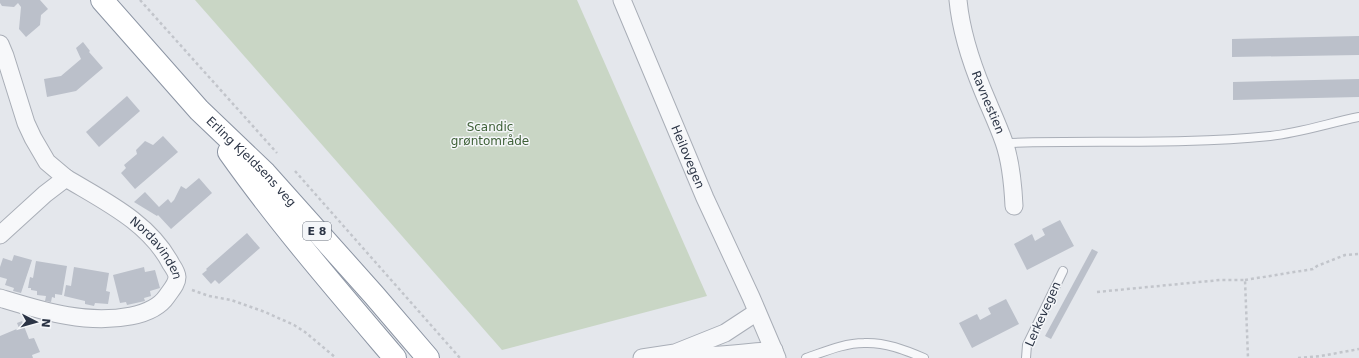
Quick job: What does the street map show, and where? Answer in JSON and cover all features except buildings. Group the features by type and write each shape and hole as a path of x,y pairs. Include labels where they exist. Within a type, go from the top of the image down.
{"highway":[{"name":"Erling Kjeldsens veg","path":"102,0 200,110 265,173 428,358"},
{"name":"Erling Kjeldsens veg","path":"200,110 255,189 394,358"}],"street":[{"name":"Heilovegen","path":"622,0 705,198 775,354 717,356 691,356 675,354 642,358"},
{"name":"Ravnestien","path":"958,0 965,41 1005,143 1010,169 1014,206"},
{"name":"Nordavinden","path":"0,44 26,123 47,162 66,178 137,223 167,257 177,276 176,283 163,302 154,309 141,314 116,319 96,319 62,315 0,298"},
{"path":"0,235 45,194 66,178"},
{"name":"Heilovegen","path":"675,354 725,333 757,312"}],"lane":[{"path":"1005,143 1156,142 1269,136 1290,133 1359,117"},
{"name":"Lerkevegen","path":"1026,358 1027,345 1063,271"},
{"path":"806,358 839,347 863,343 884,345 924,358"}],"path":[{"path":"1097,292 1220,280 1245,280 1313,269 1345,255 1359,254"},
{"path":"177,276 192,290 209,296 231,300 251,306 294,325 317,340 336,358"},
{"path":"1245,280 1248,358"},
{"path":"1298,358 1321,356 1359,349"}],"green space":[{"name":"Scandic grøntområde","path":"195,0 577,0 707,296 502,350"}]}
